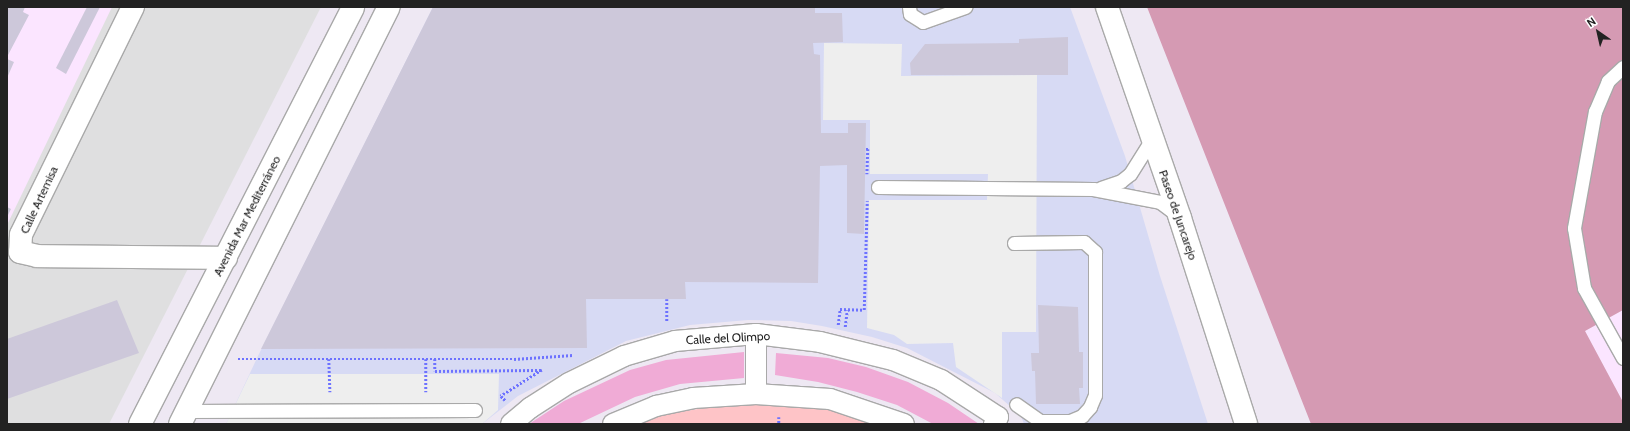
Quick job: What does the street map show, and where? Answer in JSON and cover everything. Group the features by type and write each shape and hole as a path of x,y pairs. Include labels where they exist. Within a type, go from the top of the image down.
{"street":[{"name":"Calle Artemisa","path":"133,7 21,235 20,252 37,256 226,258"},
{"name":"Avenida Mar Mediterráneo","path":"140,424 353,7"},
{"path":"183,418 389,7"},
{"name":"Paseo de Juncarejo","path":"1107,7 1180,218 1246,424"},
{"path":"756,334 756,394"},
{"name":"Calle del Olimpo","path":"511,424 530,408 569,383 624,356 675,341 756,334 820,342 893,360 941,380 996,421"},
{"path":"613,424 635,413 693,398 756,394 830,399 904,424"}],"lane":[{"path":"909,7 910,14 923,22 965,7"},
{"path":"930,7 935,14 941,16"},
{"path":"1623,67 1608,81 1595,112 1574,228 1584,288 1623,358"},
{"path":"1093,189 1109,186 1130,174 1152,139"},
{"path":"872,183 1093,189 1160,202 1180,218"},
{"path":"1014,243 1084,242 1095,252 1095,395 1090,406 1082,416 1070,421 1040,421 1016,404"},
{"path":"183,418 475,410"}],"path":[{"path":"866,148 868,149 872,183"},
{"path":"838,329 840,309 864,310 867,195"},
{"path":"212,358 514,359 582,355"},
{"path":"329,359 330,375"},
{"path":"426,359 426,375"},
{"path":"436,359 435,371 542,370 501,396 504,401 510,397"}],"shaded area":[{"path":"7,7 321,7 109,424 7,424"},
{"path":"7,7 112,7 7,225"},
{"path":"433,7 1070,7 1125,156 1160,276 1208,424 1024,424 1021,416 995,393 907,348 872,337 822,326 791,321 748,320 690,325 626,341 518,396 482,424 226,424 258,356"},
{"path":"1147,7 1623,7 1623,310 1585,331 1623,402 1623,424 1311,424"},
{"path":"824,43 902,44 901,76 1037,75 1036,332 1002,332 1002,398 956,367 953,343 907,344 894,335 867,328 869,200 987,200 988,174 870,174 870,120 823,120"},
{"path":"1623,310 1623,402 1585,331"},
{"path":"744,352 744,378 680,384 635,397 578,424 529,424 564,401 630,370 666,360"},
{"path":"776,353 828,358 866,367 908,382 948,403 979,424 933,424 897,405 857,392 818,382 775,375"},
{"path":"250,374 499,374 498,410 482,424 226,424"},
{"path":"740,402 826,408 875,424 641,424 662,415"}],"building":[{"path":"7,7 25,7 23,12 29,15 7,57"},
{"path":"87,7 100,7 66,74 56,68"},
{"path":"433,7 815,7 815,13 842,13 843,42 813,43 814,54 820,55 821,133 848,133 848,123 866,123 864,234 847,233 847,165 820,166 818,283 685,282 686,299 586,299 587,348 261,349"},
{"path":"1068,37 1068,75 911,75 910,63 925,44 1019,43 1019,39"},
{"path":"7,59 14,62 7,78"},
{"path":"7,207 11,209 7,217"},
{"path":"117,300 139,353 7,399 7,339"},
{"path":"1038,305 1078,307 1079,352 1083,352 1083,388 1079,388 1080,404 1036,404 1035,371 1032,371 1031,353 1039,353"}]}
